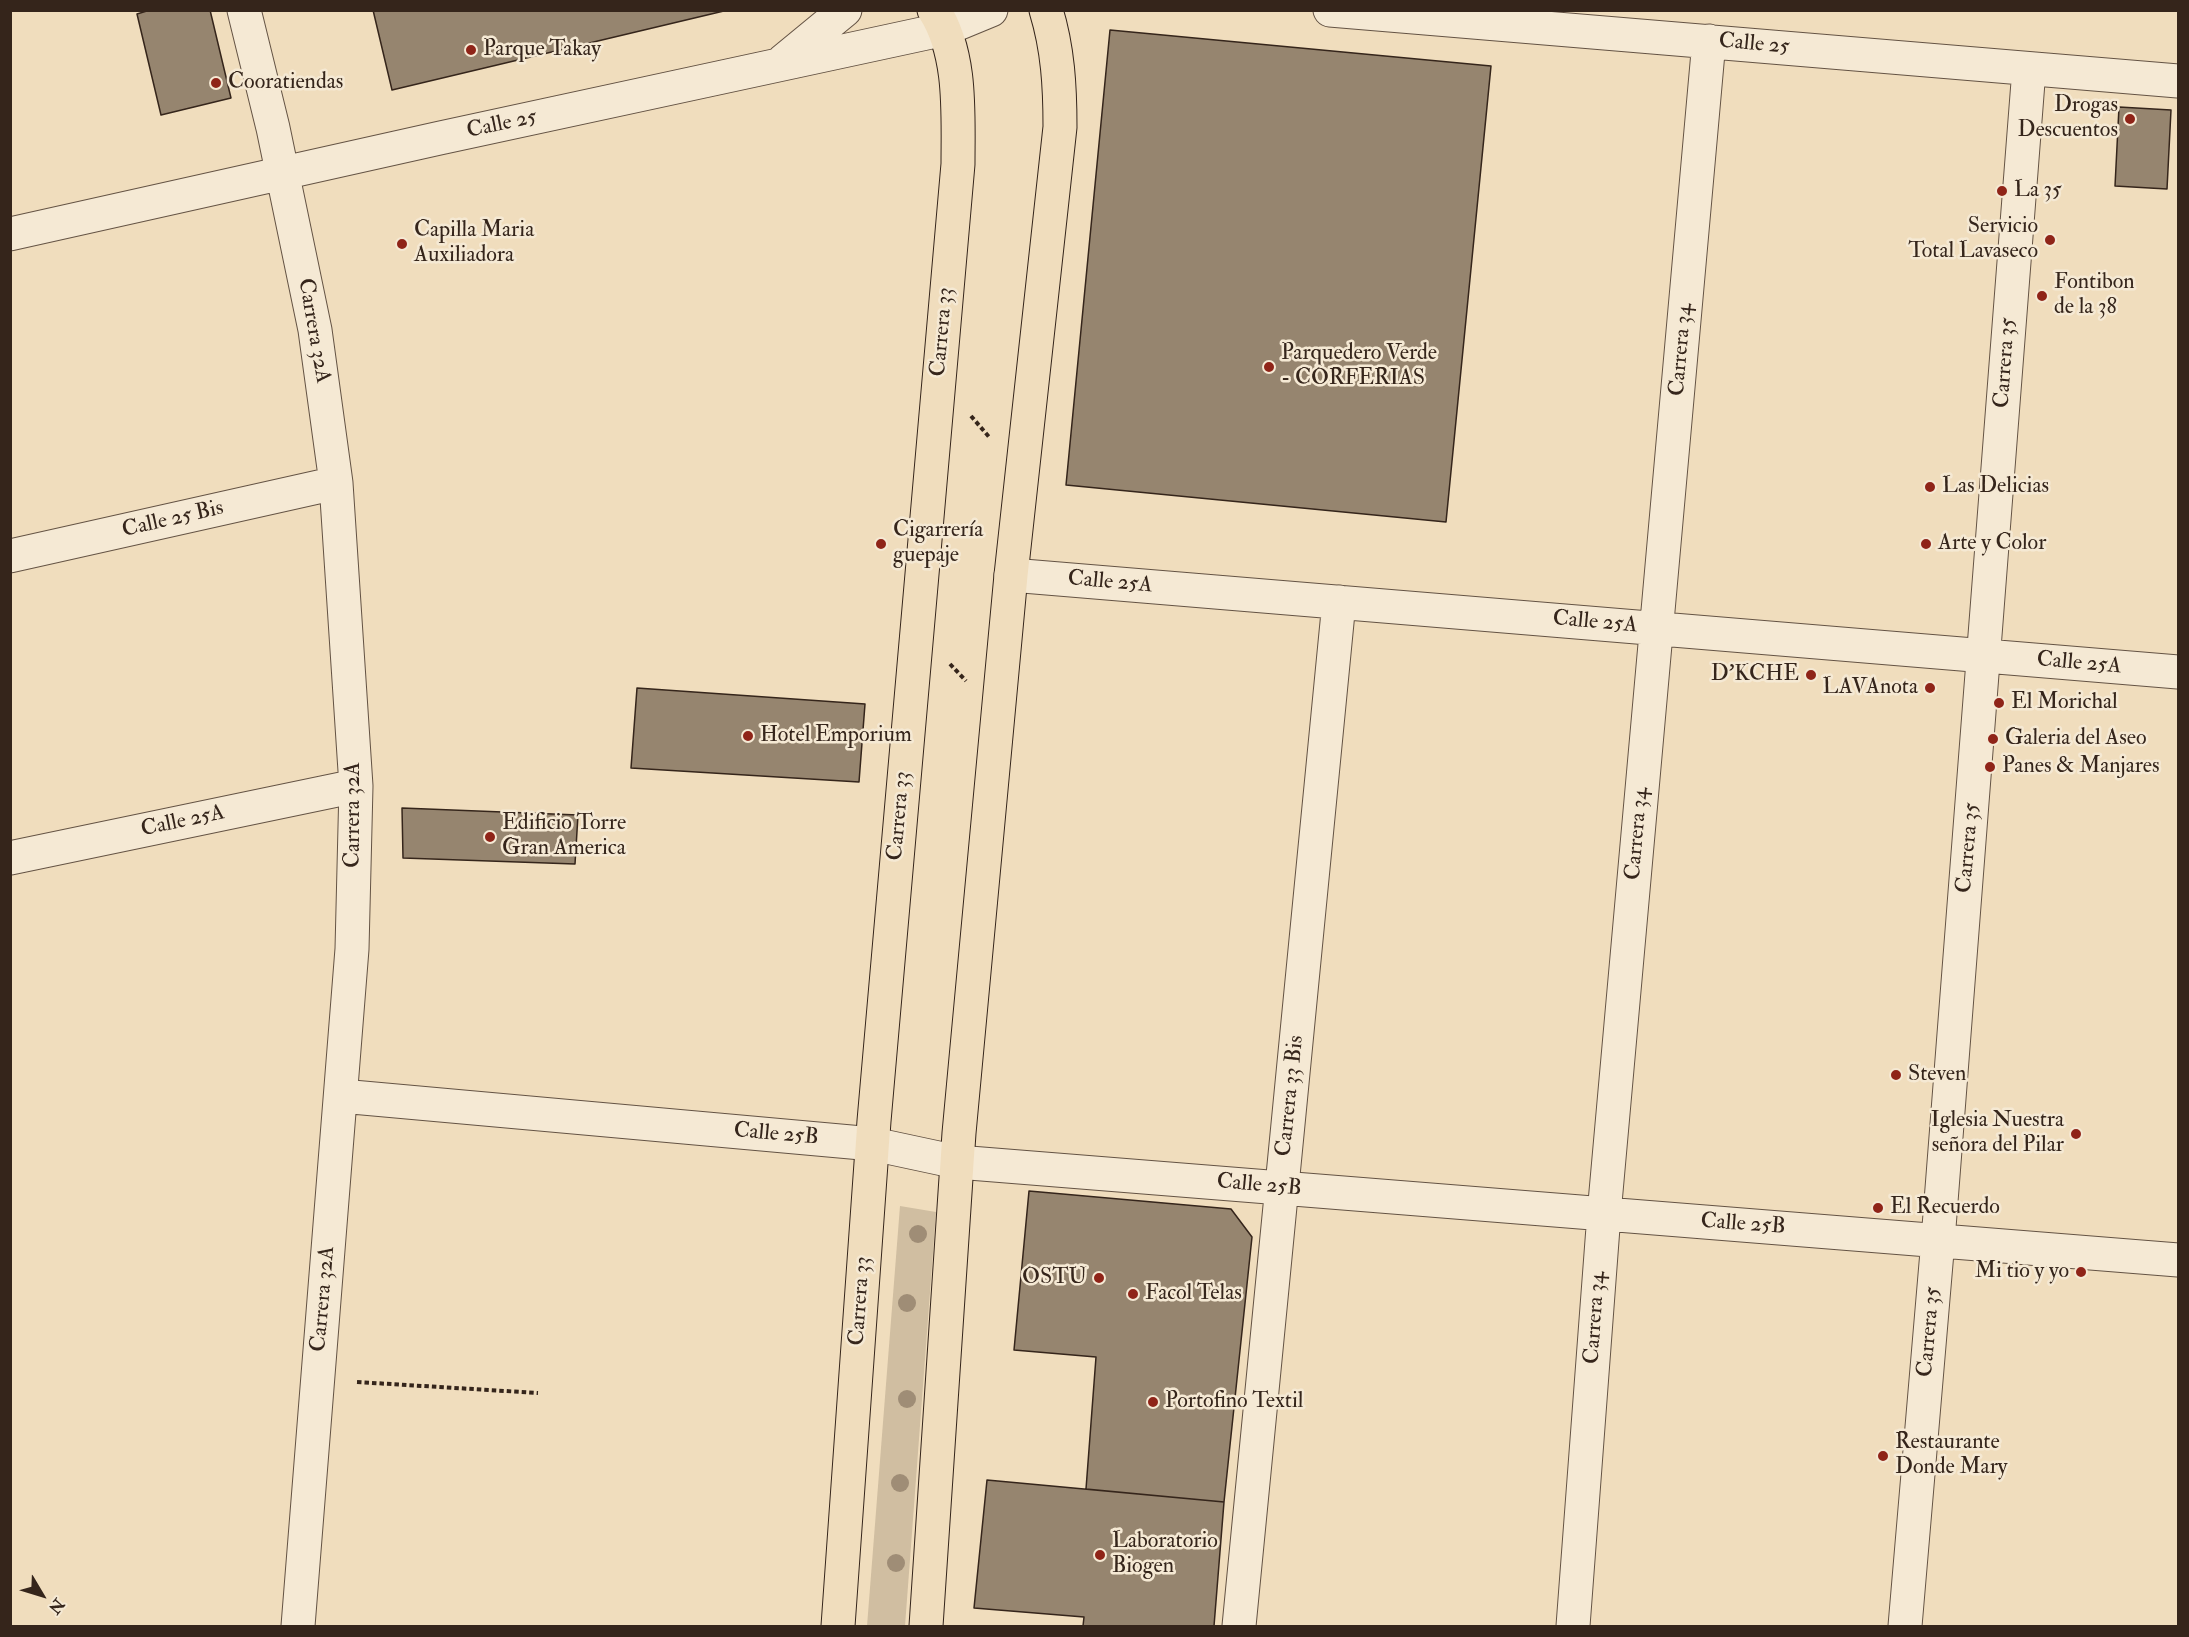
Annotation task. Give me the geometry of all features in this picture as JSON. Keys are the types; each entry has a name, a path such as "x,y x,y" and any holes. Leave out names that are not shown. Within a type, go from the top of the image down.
{"main road":[{"path":"926,1626 957,1162 1011,574 1060,127 1057,61 1054,38 1046,10"},
{"name":"Carrera 33","path":"838,1626 873,1144 958,164 958,123 953,57 939,20"}],"street":[{"name":"Carrera 32A","path":"244,10 283,174 315,330 336,483 356,786 352,949 298,1626"},
{"path":"777,66 845,10"},
{"name":"Calle 25","path":"10,234 777,66 939,20 991,10"},
{"name":"Calle 25","path":"1330,10 2178,81"},
{"name":"Carrera 34","path":"1573,1626 1604,1214 1709,41"},
{"name":"Carrera 35","path":"1905,1626 1938,1240 2029,69"},
{"name":"Calle 25 Bis","path":"10,556 336,483"},
{"name":"Calle 25A","path":"1011,574 2178,672"},
{"name":"Carrera 33 Bis","path":"1239,1626 1339,602"},
{"name":"Calle 25A","path":"10,858 356,786"},
{"name":"Calle 25B","path":"341,1096 873,1144 957,1162 2178,1260"}],"path":[{"path":"939,380 1022,473"},
{"path":"917,629 998,714"},
{"path":"357,1383 538,1393"}],"shaded area":[{"path":"900,1206 936,1212 905,1626 867,1626"}],"building":[{"path":"150,10 210,10 231,98 161,115 137,14"},
{"name":"Parque Takay","path":"373,10 728,10 392,90"},
{"name":"Parquedero Verde - CORFERIAS","path":"1110,30 1491,66 1446,522 1066,485"},
{"path":"2119,107 2171,110 2167,189 2115,186"},
{"name":"Hotel Emporium","path":"637,688 865,704 859,782 631,768"},
{"name":"Edificio Torre Gran America","path":"402,808 578,815 575,864 403,858"},
{"name":"Facol Telas","path":"1029,1191 1231,1209 1252,1237 1224,1502 1086,1489 1096,1357 1014,1350"},
{"name":"Laboratorio Biogen","path":"987,1480 1224,1502 1214,1626 1083,1626 1084,1617 974,1608"}],"place":[{"name":"Parque Takay","path":"471,50"},
{"name":"Cooratiendas","path":"216,83"},
{"name":"Drogas Descuentos","path":"2130,119"},
{"name":"La 35","path":"2002,191"},
{"name":"Servicio Total Lavaseco","path":"2050,240"},
{"name":"Capilla Maria Auxiliadora","path":"402,244"},
{"name":"Fontibon de la 38","path":"2042,296"},
{"name":"Parquedero Verde - CORFERIAS","path":"1269,367"},
{"name":"Las Delicias","path":"1930,487"},
{"name":"Cigarrería guepaje","path":"881,544"},
{"name":"Arte y Color","path":"1926,544"},
{"name":"D'KCHE","path":"1811,675"},
{"name":"LAVAnota","path":"1930,688"},
{"name":"El Morichal","path":"1999,703"},
{"name":"Hotel Emporium","path":"748,736"},
{"name":"Galeria del Aseo","path":"1993,739"},
{"name":"Panes & Manjares","path":"1990,767"},
{"name":"Edificio Torre Gran America","path":"490,837"},
{"name":"Steven","path":"1896,1075"},
{"name":"Iglesia Nuestra señora del Pilar","path":"2076,1134"},
{"name":"El Recuerdo","path":"1878,1208"},
{"name":"Mi tio y yo","path":"2081,1272"},
{"name":"OSTU","path":"1099,1278"},
{"name":"Facol Telas","path":"1133,1294"},
{"name":"Portofino Textil","path":"1153,1402"},
{"name":"Restaurante Donde Mary","path":"1883,1456"},
{"name":"Laboratorio Biogen","path":"1100,1555"}]}
